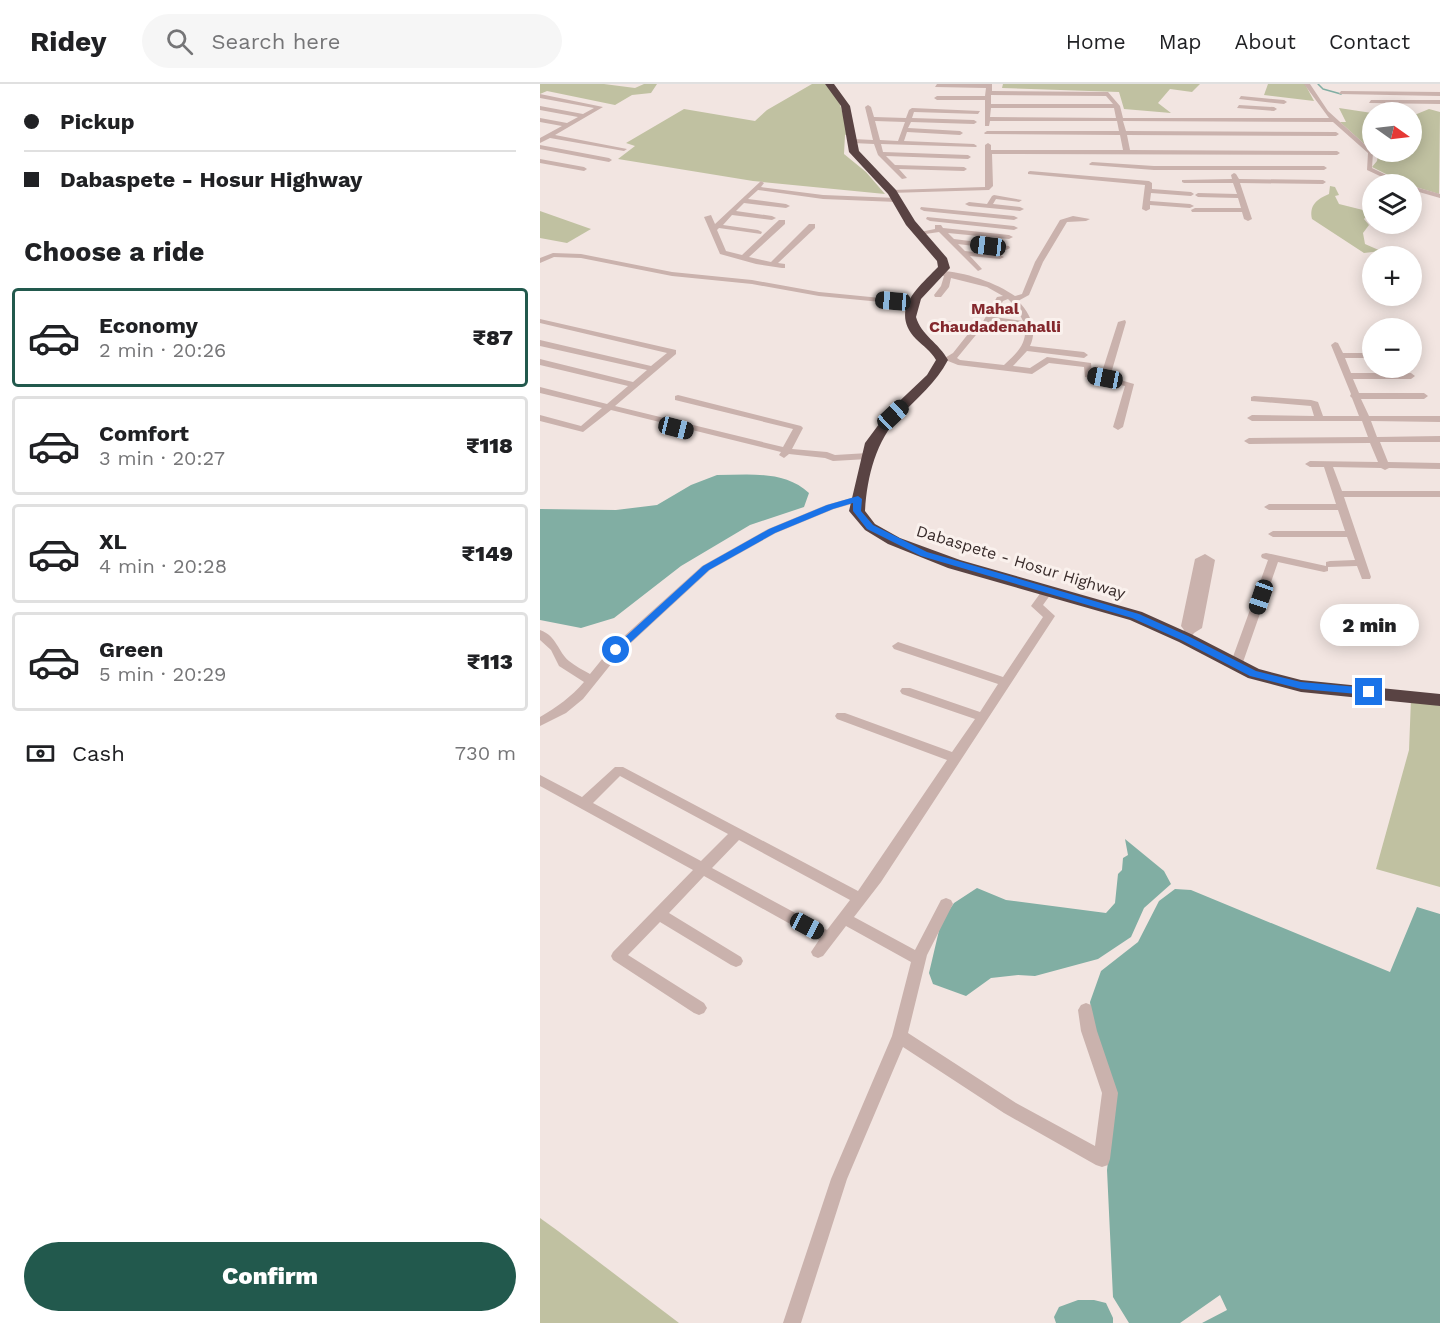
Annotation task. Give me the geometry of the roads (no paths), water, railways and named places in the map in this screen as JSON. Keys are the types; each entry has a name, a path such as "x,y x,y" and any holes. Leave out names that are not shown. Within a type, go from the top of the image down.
{"highway":[{"path":"830,84 842,98 853,129 854,152 895,196 920,235 943,260 944,268 944,274 912,303 910,309 914,329 947,359 933,377 885,424 872,443 858,499"},
{"name":"Dabaspete - Hosur Highway","path":"858,499 857,511 862,519 870,527 894,541 954,564 1136,616 1187,634 1254,674 1301,686 1440,700"}],"street":[{"path":"1307,84 1314,97 1333,120 1371,153 1369,169 1380,174"},
{"path":"1379,84 1391,102"},
{"path":"937,86 1117,106"},
{"path":"715,228 759,186 823,197 895,196 987,189 990,186 987,133 989,93"},
{"path":"933,111 937,99 989,93 1108,94 1117,106 1127,152"},
{"path":"1341,93 1440,94"},
{"path":"540,96 600,107 540,141"},
{"path":"1241,98 1285,100 1273,120"},
{"path":"1422,102 1440,102"},
{"path":"1239,106 1279,110"},
{"path":"868,107 880,154 904,178"},
{"path":"540,108 585,116"},
{"path":"900,143 912,110 933,111 962,108 978,112"},
{"path":"871,119 974,123"},
{"path":"988,119 1333,120"},
{"path":"1217,119 1248,219"},
{"path":"540,120 568,125"},
{"path":"1273,120 1281,134"},
{"path":"905,130 960,133"},
{"path":"987,133 1336,134"},
{"path":"550,136 624,149"},
{"path":"853,141 974,146"},
{"path":"954,169 963,157 964,145"},
{"path":"540,147 609,160"},
{"path":"988,152 1337,153"},
{"path":"1085,180 1091,166 1090,152"},
{"path":"880,154 963,157"},
{"path":"540,160 584,169"},
{"path":"879,166 943,171 964,169"},
{"path":"1091,166 1324,168"},
{"path":"1091,166 1143,171"},
{"path":"1154,168 1155,178"},
{"path":"1030,173 1085,180 1149,183 1146,206 1245,210"},
{"path":"1184,181 1323,182"},
{"path":"1148,191 1241,196"},
{"path":"1422,191 1440,196"},
{"path":"989,206 994,198 1019,200"},
{"path":"743,201 786,206"},
{"path":"964,213 971,201 989,206 1020,209"},
{"path":"978,269 930,219 924,208 1014,218"},
{"path":"730,213 772,218"},
{"path":"708,217 715,228 723,252 756,262 778,265 812,225"},
{"path":"930,219 1014,228"},
{"path":"942,322 984,328 1000,299 1025,295 1039,262 1064,220 1086,219"},
{"path":"744,258 782,222"},
{"path":"715,228 758,232"},
{"path":"920,235 942,231 1009,237"},
{"path":"952,241 1006,248"},
{"path":"963,253 1000,257"},
{"path":"540,261 553,255 581,256 672,274 752,282 819,294 912,303"},
{"path":"741,279 756,262"},
{"path":"938,295 945,286 944,274 993,286 1013,297 1029,324 1030,340 1028,348 1006,368"},
{"path":"990,319 1029,324"},
{"path":"540,321 673,352 583,429 540,418"},
{"path":"1105,378 1122,322"},
{"path":"540,340 560,326"},
{"path":"978,327 947,359 1032,371 1047,360 1088,365 1088,375 1130,384 1118,427"},
{"path":"540,340 653,369"},
{"path":"1335,345 1354,396 1385,466"},
{"path":"1028,348 1084,355"},
{"path":"1339,356 1362,355"},
{"path":"540,362 634,385"},
{"path":"1347,376 1362,376"},
{"path":"540,390 608,407 632,414 633,417 825,462 833,458 868,456"},
{"path":"1354,396 1424,396"},
{"path":"678,398 798,428 785,453"},
{"path":"1254,399 1311,402 1315,404 1320,419"},
{"path":"1252,418 1440,419"},
{"path":"1249,441 1440,439"},
{"path":"1310,465 1440,466"},
{"path":"1328,466 1366,577"},
{"path":"1338,494 1440,494"},
{"path":"540,722 562,710 592,681 616,650 706,568 772,531 830,507 858,499"},
{"path":"1269,507 1342,507"},
{"path":"1273,534 1351,534"},
{"path":"1205,557 1210,560 1196,628 1187,634 1186,626 1200,559 1205,557"},
{"path":"1236,665 1270,557 1327,567 1361,563"},
{"path":"818,952 876,878 1049,616 1037,606 1048,591"},
{"path":"540,634 555,648 563,663 592,681"},
{"path":"898,646 1005,682"},
{"path":"906,691 982,717"},
{"path":"841,716 955,758"},
{"path":"583,804 620,770 859,898"},
{"path":"540,780 828,938"},
{"path":"699,1008 618,956 737,833"},
{"path":"792,1323 839,1179 900,1036 919,959 945,904"},
{"path":"658,914 736,961"},
{"path":"844,918 919,959"},
{"path":"900,1036 1010,1108 1102,1159 1110,1094 1089,1031 1086,1010"}],"water":[{"path":"717,475 777,477 789,480 809,493 804,507 750,525 681,566 614,618 581,628 540,620 540,509 616,510 657,505 691,485"},
{"path":"1125,839 1164,871 1171,884 1144,908 1131,937 1098,959 1035,976 991,978 966,996 933,984 929,973 941,922 954,903 977,888 1006,900 1106,913 1115,903 1118,874 1122,870 1123,858 1128,855"},
{"path":"1175,889 1191,890 1390,972 1417,907 1440,914 1440,1323 1202,1323 1227,1310 1220,1295 1180,1323 1129,1323 1113,1297 1107,1170 1116,1094 1095,1037 1090,1002 1101,971 1138,942 1159,901"},
{"path":"1078,1300 1106,1303 1113,1323 1056,1323 1054,1317 1059,1307"}],"waterway":[{"path":"1318,84 1323,89 1341,94"}],"district":[{"name":"Mahal Chaudadenahalli","path":"995,317"}]}
